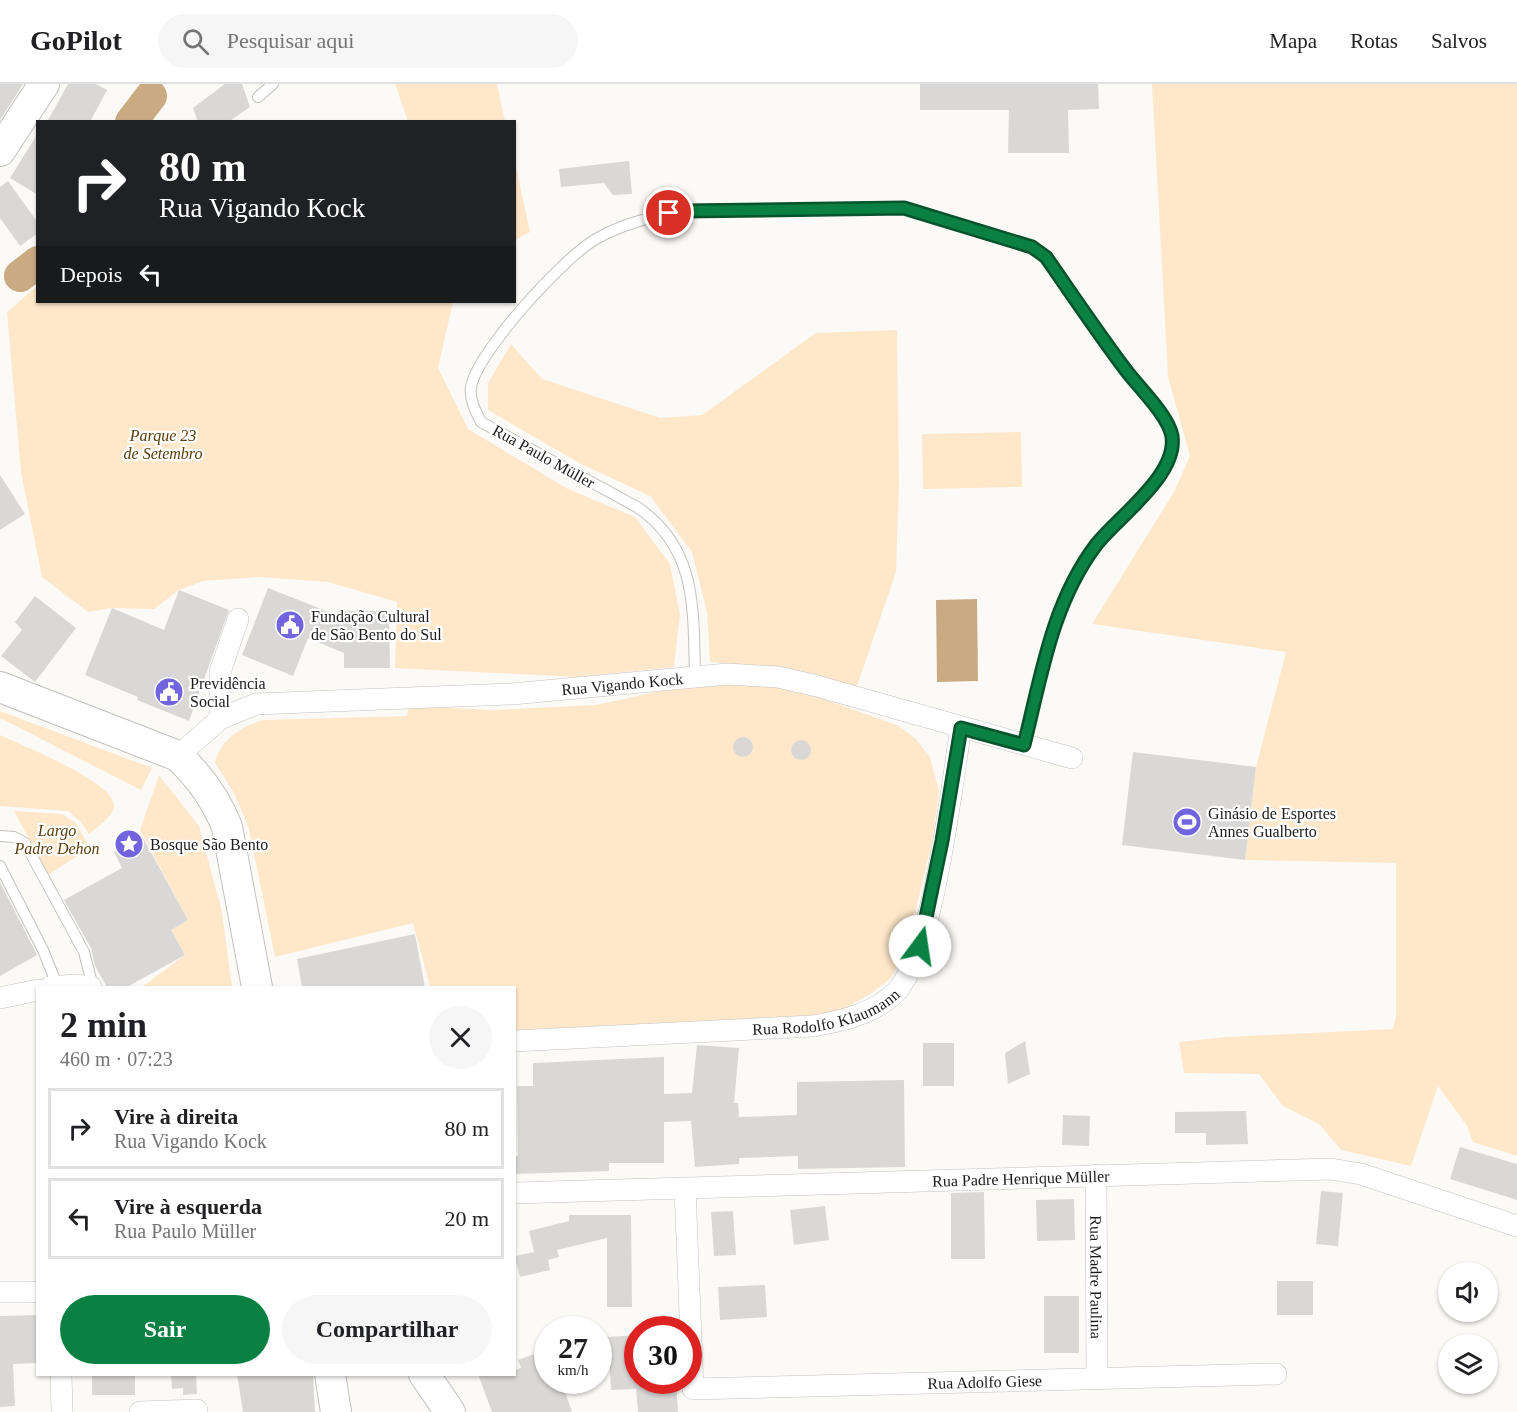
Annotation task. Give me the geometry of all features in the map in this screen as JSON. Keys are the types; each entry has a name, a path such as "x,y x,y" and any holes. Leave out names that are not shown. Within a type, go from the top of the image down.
{"main road":[{"path":"0,151 44,84"},
{"path":"0,687 178,756 209,791 227,827 257,986"},
{"path":"330,1376 336,1412"},
{"path":"425,1376 450,1412"}],"street":[{"path":"220,719 220,672 238,619"},
{"name":"Rua Vigando Kock","path":"178,756 220,719 238,710 277,702 512,694 727,674 778,677 818,686 1072,758"},
{"name":"Rua Rodolfo Klaumann","path":"516,1041 813,1026 860,1014 879,1005 895,992 909,974 920,946 940,852 961,728"},
{"path":"0,998 36,990"},
{"name":"Rua Padre Henrique Müller","path":"516,1193 1315,1168 1344,1170 1517,1226"},
{"name":"Rua Madre Paulina","path":"1096,1175 1097,1378"},
{"name":"Rua Adolfo Giese","path":"685,1189 693,1389 1276,1374"},
{"path":"0,1292 36,1292"},
{"path":"61,1376 62,1412"},
{"path":"140,1412 197,1410"}],"lane":[{"path":"258,97 273,84"},
{"name":"Rua Paulo Müller","path":"694,676 691,593 678,551 669,535 657,520 637,507 481,422 474,408 470,391 473,379 495,342 550,278 594,240 620,228 656,216 682,211 904,208 1020,242 1039,251 1161,415 1172,436 1169,459 1162,470 1096,546 1066,595 1053,631 1024,745"},
{"path":"0,836 14,837 25,843 84,952 92,986"},
{"path":"0,867 43,950 48,986"}],"green space":[{"path":"395,84 497,84 505,120 408,120"},
{"path":"1152,84 1517,84 1517,1156 1473,1142 1467,1126 1438,1086 1411,1166 1341,1150 1319,1124 1283,1106 1259,1074 1184,1073 1179,1042 1226,1037 1393,1029 1396,1016 1396,863 1245,860 1256,767 1286,652 1092,624 1174,492 1190,456 1168,377"},
{"path":"516,167 530,232 516,239"},
{"name":"Parque 23 de Setembro","path":"36,287 36,303 453,303 438,368 468,429 568,489 635,517 670,564 680,614 674,667 576,677 395,668 397,602 328,582 258,577 203,581 179,590 154,609 112,608 88,612 42,577 21,473 7,312"},
{"path":"897,330 899,484 896,572 857,686 788,668 710,662 707,612 692,552 650,496 579,463 488,410 488,383 511,344 542,379 661,418 702,415 816,333"},
{"path":"1021,432 1022,487 923,489 922,434"},
{"path":"755,680 793,688 899,726 916,739 930,757 939,791 932,842 905,955 891,978 870,994 839,1012 812,1018 516,1030 516,986 430,986 413,923 275,957 249,829 234,793 215,763 222,747 239,730 263,720 407,716 409,706 494,710 596,705 656,692"},
{"path":"0,711 152,768 141,790 0,718"},
{"path":"0,735 66,766 101,787 111,797 114,807 110,815 89,834 80,821 68,811 0,806"},
{"path":"159,775 199,826 222,912 232,986 143,986 185,955 171,930 188,920 140,830"},
{"name":"Largo Padre Dehon","path":"14,811 62,814 76,823 90,848 48,875"}],"shaded area":[{"path":"977,599 978,681 937,682 936,600"}],"building":[{"path":"0,84 23,84 0,120"},
{"path":"68,84 96,84 107,90 91,120 48,120"},
{"path":"225,84 242,84 250,107 231,120 197,120 193,108"},
{"path":"920,84 1098,84 1099,109 1068,110 1069,153 1008,153 1009,110 920,110"},
{"path":"36,136 36,194 10,178"},
{"path":"629,161 632,194 613,195 604,183 561,187 559,169"},
{"path":"8,181 36,220 36,234 20,246 0,218 0,187"},
{"path":"0,475 25,514 0,530"},
{"path":"268,588 344,618 344,611 389,611 390,668 344,668 344,653 308,638 293,676 242,655"},
{"path":"179,590 229,610 189,721 137,700 138,697 85,675 112,608 164,630"},
{"path":"35,596 76,628 35,682 1,656 22,630 15,622"},
{"path":"743,737 750,740 753,747 750,754 743,757 736,754 733,747 736,740"},
{"path":"801,740 808,743 811,750 808,757 801,760 794,757 791,750 794,743"},
{"name":"Ginásio de Esportes Annes Gualberto","path":"1133,752 1256,767 1245,860 1122,845"},
{"path":"142,836 188,920 171,930 185,955 129,986 106,986 95,966 91,948 64,900 122,868 114,852"},
{"path":"0,882 37,955 0,976"},
{"path":"415,934 425,986 302,986 297,959"},
{"path":"1025,1041 1030,1074 1008,1084 1005,1053"},
{"path":"923,1043 954,1043 954,1086 923,1086"},
{"path":"697,1045 739,1048 734,1103 738,1103 739,1117 797,1115 797,1082 904,1080 905,1167 798,1169 798,1156 739,1158 739,1164 695,1167 691,1121 664,1122 664,1163 609,1163 609,1171 516,1174 517,1086 533,1086 533,1063 664,1057 664,1094 692,1093"},
{"path":"1246,1111 1248,1144 1206,1145 1206,1133 1175,1133 1175,1112"},
{"path":"1063,1115 1090,1116 1089,1146 1062,1145"},
{"path":"1460,1147 1517,1164 1517,1200 1450,1179"},
{"path":"1321,1191 1343,1193 1338,1246 1316,1244"},
{"path":"984,1192 985,1259 951,1259 951,1193"},
{"path":"1074,1199 1075,1240 1037,1241 1036,1200"},
{"path":"825,1206 829,1240 794,1245 790,1210"},
{"path":"733,1211 736,1255 714,1256 711,1212"},
{"path":"569,1215 631,1215 632,1307 607,1307 607,1238 557,1250 559,1257 548,1260 550,1270 520,1277 516,1256 534,1252 529,1231 569,1221"},
{"path":"1277,1281 1313,1281 1313,1315 1277,1315"},
{"path":"765,1285 767,1317 720,1320 718,1287"},
{"path":"1044,1296 1079,1296 1079,1353 1044,1353"},
{"path":"36,1315 36,1363 13,1364 15,1406 0,1407 0,1316"},
{"path":"624,1336 624,1389 612,1390 612,1337"},
{"path":"534,1354 534,1394 566,1394 572,1412 492,1412 479,1376 516,1376 516,1369 521,1368 518,1360"},
{"path":"92,1376 135,1376 135,1395 92,1395"},
{"path":"171,1376 196,1376 197,1394 183,1395 183,1388 172,1389"},
{"path":"237,1376 313,1376 315,1412 243,1412"},
{"path":"636,1394 677,1394 678,1412 638,1412"}],"waterway":[{"path":"133,120 151,96"},
{"path":"20,276 36,264"}],"place":[{"name":"Fundação Cultural de São Bento do Sul","path":"290,625"},
{"name":"Previdência Social","path":"169,692"},
{"name":"Ginásio de Esportes Annes Gualberto","path":"1187,822"},
{"name":"Bosque São Bento","path":"129,844"}],"route":[{"path":"669,213 904,208 1032,247 1046,257 1123,367 1161,415 1172,436 1169,459 1154,482 1096,546 1076,575 1066,595 1053,631 1024,745 961,728 942,841 920,946"}]}
